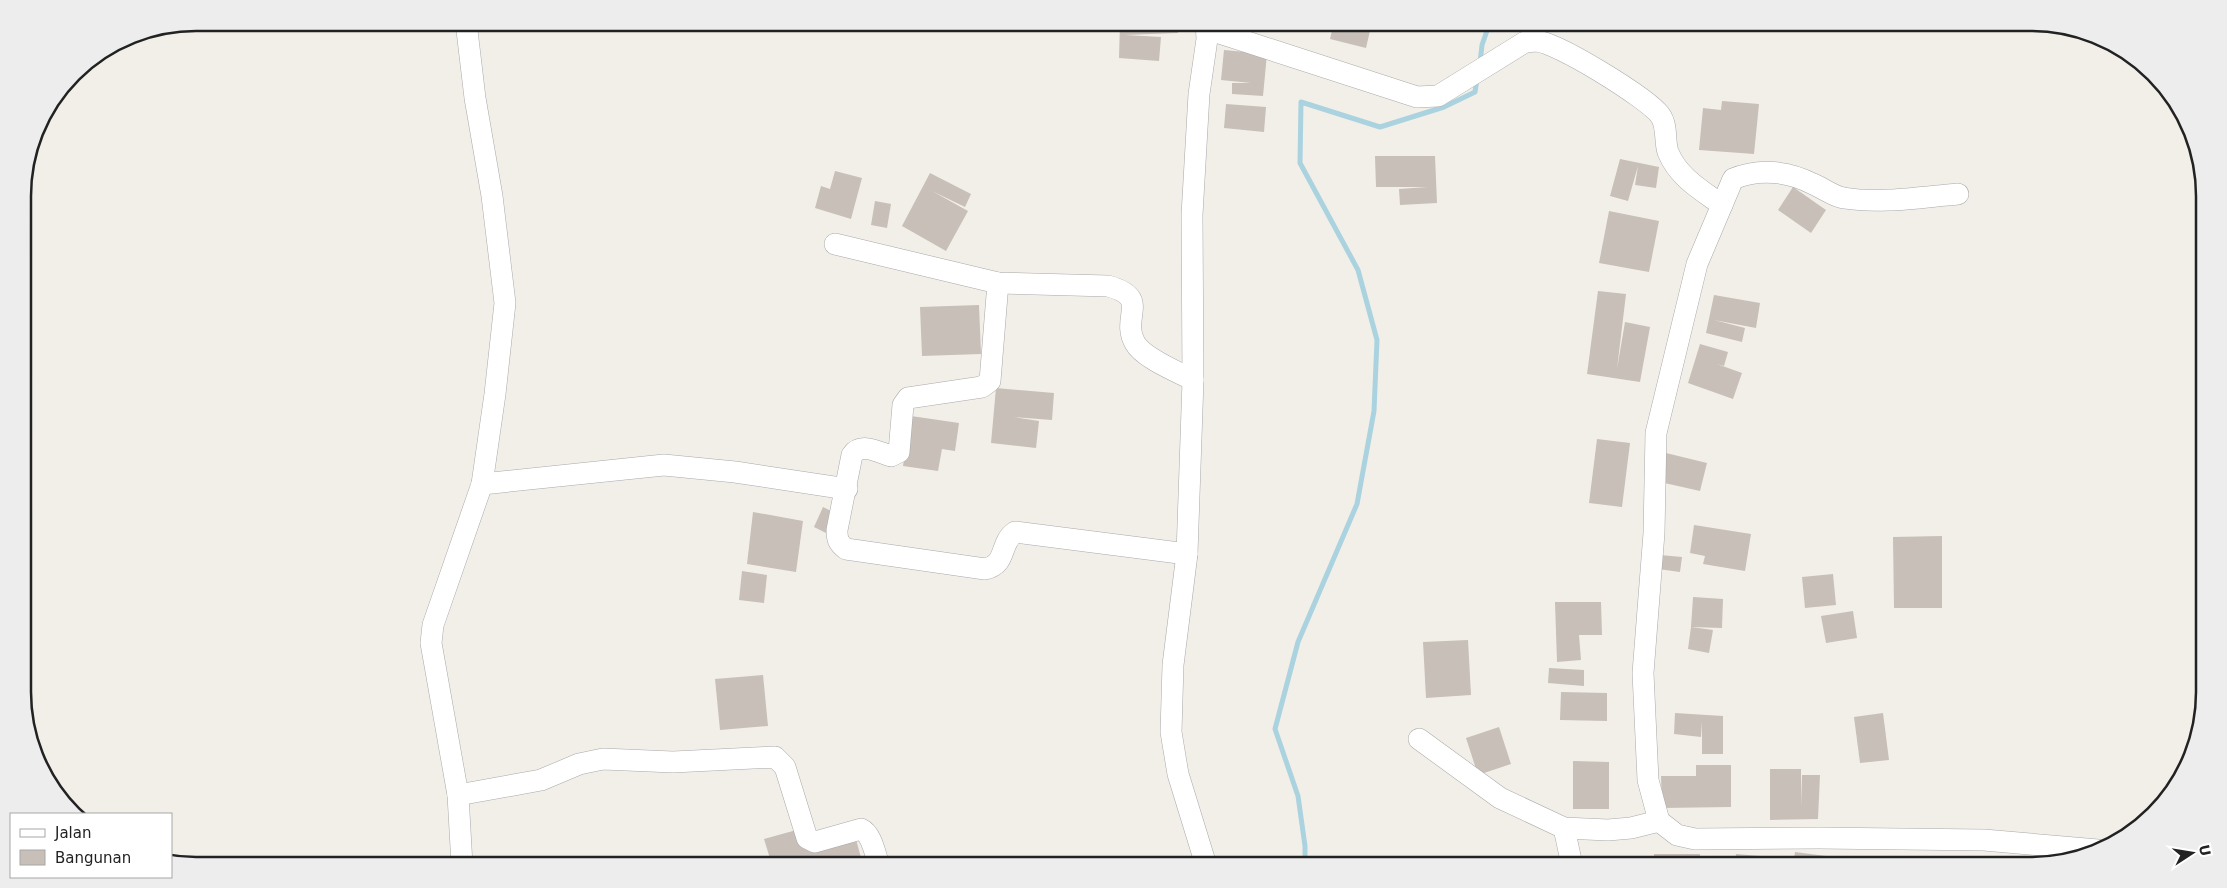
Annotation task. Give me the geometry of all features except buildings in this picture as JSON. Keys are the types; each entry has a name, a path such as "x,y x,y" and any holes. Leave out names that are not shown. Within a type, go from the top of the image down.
{"street":[{"path":"1203,856 1178,774 1171,732 1172,665 1187,554 1193,380 1192,215 1199,94 1206,31"},
{"path":"1223,31 1416,97 1438,96 1525,42 1536,41 1580,60 1649,104 1661,116 1668,151 1682,176 1722,205"},
{"path":"461,857 458,795 431,643 433,625 482,484 495,394 505,303 492,196 475,98 467,32"},
{"path":"1958,194 1871,200 1842,198 1812,183 1784,173 1747,173 1732,179 1697,264 1656,433 1654,532 1643,673 1648,780 1659,821 1677,835 1695,839 1984,840 2082,849"},
{"path":"835,244 998,283 1108,286 1124,291 1132,301 1131,332 1134,343 1142,352 1193,380"},
{"path":"998,283 990,381 982,387 908,398 903,405 899,452 891,456 863,448 856,450 852,455 837,538 840,544 846,549 985,569 1000,560 1008,538 1015,532 1187,554"},
{"path":"482,484 664,465 735,472 847,489"},
{"path":"1419,740 1500,798 1564,828 1608,830 1631,828 1659,821"},
{"path":"458,795 541,780 579,764 603,758 673,762 775,757 785,767 807,838 816,842 861,829 866,831 876,857"},
{"path":"1564,828 1570,856"}],"waterway":[{"path":"1480,63 1482,45 1487,31"},
{"path":"1305,856 1298,796 1275,729 1298,642 1357,504 1374,411 1377,340 1358,270 1300,163 1301,102 1380,127 1444,107 1475,92 1477,79"}]}
